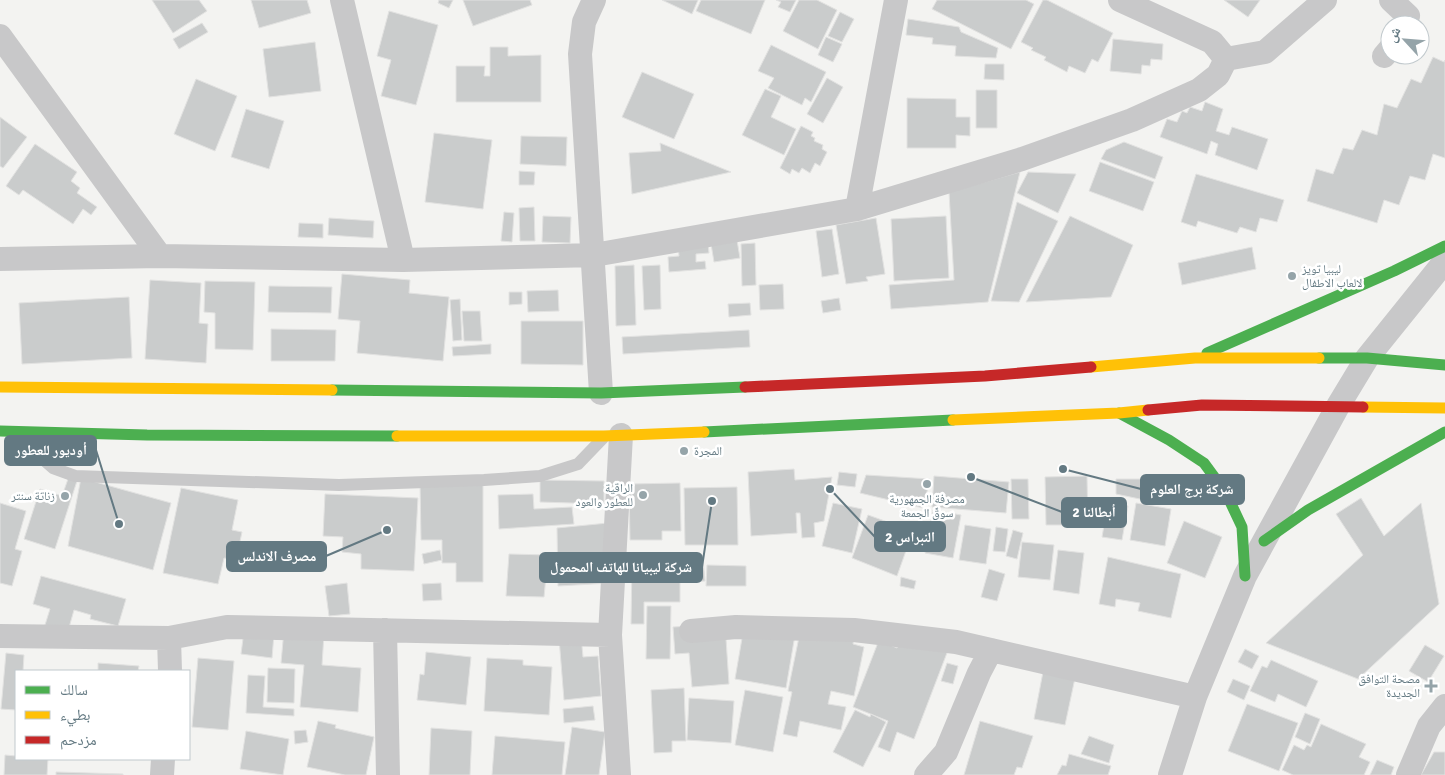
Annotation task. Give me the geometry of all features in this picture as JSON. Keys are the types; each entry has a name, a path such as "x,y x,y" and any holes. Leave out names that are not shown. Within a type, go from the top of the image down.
{"main road":[{"path":"1195,358 1376,279 1445,246"},
{"path":"0,387 601,392 985,376 1195,358 1366,358 1445,365"},
{"path":"6,431 147,435 613,436 1118,413 1202,406 1445,408"},
{"path":"1118,413 1169,440 1204,463 1226,493 1242,527 1244,576"},
{"path":"1264,541 1308,510 1445,432"}],"street":[{"path":"342,0 403,260"},
{"path":"594,0 584,22 580,54 594,255 601,392"},
{"path":"857,209 896,0"},
{"path":"1120,0 1212,42 1226,59"},
{"path":"1226,59 1264,52 1325,0"},
{"path":"1391,0 1407,15"},
{"path":"0,36 160,256"},
{"path":"0,259 160,256 403,260 594,255 857,209 1022,159 1132,120 1199,90 1218,75 1226,59"},
{"path":"1170,775 1195,697 1244,576 1366,358 1445,261"},
{"path":"613,436 610,635 620,775"},
{"path":"0,636 169,638 227,627 610,635"},
{"path":"691,631 736,627 854,630 956,642 1195,697"},
{"path":"385,630 388,775"},
{"path":"169,638 170,670"},
{"path":"926,775 946,752 979,673 991,650"},
{"path":"1408,775 1429,726 1445,706"},
{"path":"162,775 163,760"}],"lane":[{"path":"6,431 54,468 75,476 339,485 540,476 578,464 613,436"}],"building":[{"path":"152,0 199,0 207,11 173,33"},
{"path":"251,0 307,0 311,13 259,28"},
{"path":"439,0 453,0 449,8 438,3"},
{"path":"463,0 530,0 532,5 473,26"},
{"path":"662,0 698,0 692,14"},
{"path":"701,0 765,0 751,34 696,11"},
{"path":"776,0 796,0 790,12 778,7 781,2"},
{"path":"799,0 817,0 837,10 818,49 783,31"},
{"path":"937,0 1026,0 1034,4 1011,49 932,9"},
{"path":"1043,0 1047,0 1113,33 1098,62 1092,59 1085,73 1069,66 1067,72 1044,60 1046,57 1031,50 1033,48 1021,42"},
{"path":"1224,0 1260,0 1248,17"},
{"path":"389,11 438,25 416,105 381,96 391,60 377,56"},
{"path":"840,12 854,19 842,42 828,36"},
{"path":"908,19 959,27 961,32 998,48 996,58 955,56 956,46 932,44 933,38 906,35"},
{"path":"202,23 208,32 179,49 173,39"},
{"path":"826,37 842,44 833,62 818,55"},
{"path":"1113,39 1163,44 1162,60 1151,59 1150,66 1142,65 1141,74 1110,71"},
{"path":"315,42 321,91 269,97 263,49"},
{"path":"771,45 826,72 811,102 805,98 802,105 768,88 774,78 758,71"},
{"path":"490,47 508,47 508,56 541,55 541,102 456,102 456,66 485,66 484,76 490,76"},
{"path":"1433,57 1444,62 1445,60 1445,158 1433,154 1425,180 1410,176 1399,205 1384,200 1377,223 1307,201 1316,169 1333,174 1343,148 1353,150 1362,130 1377,135 1384,104 1397,108 1411,79 1421,83"},
{"path":"985,64 1004,64 1004,80 984,79"},
{"path":"642,72 694,94 674,139 622,117"},
{"path":"827,78 843,87 823,123 807,114"},
{"path":"196,79 237,96 215,151 174,134"},
{"path":"765,89 781,96 771,117 796,129 784,155 742,135"},
{"path":"976,90 997,90 997,128 976,128"},
{"path":"907,98 956,99 956,117 970,117 970,136 956,135 956,148 907,148"},
{"path":"1205,102 1223,109 1216,131 1229,135 1232,127 1268,139 1257,170 1215,155 1218,144 1211,141 1207,154 1160,137 1167,119 1177,122 1182,111 1187,113 1190,107 1202,111"},
{"path":"246,109 284,121 269,169 231,157"},
{"path":"0,117 27,137 3,168 0,166"},
{"path":"801,126 813,132 811,136 815,138 814,141 823,145 822,149 827,152 820,166 815,163 810,173 802,168 799,173 792,169 790,174 780,168"},
{"path":"434,133 492,140 483,209 425,202"},
{"path":"521,136 567,137 566,166 520,164"},
{"path":"1124,142 1163,157 1155,179 1101,159 1106,150"},
{"path":"660,143 731,172 632,194 629,153 661,151"},
{"path":"35,144 77,172 71,181 80,188 77,193 97,207 91,215 83,209 73,224 23,190 19,195 6,186"},
{"path":"1100,162 1154,182 1143,211 1089,191"},
{"path":"519,171 535,172 534,185 519,185"},
{"path":"1020,172 988,302 891,309 889,285 954,280 949,192"},
{"path":"1028,172 1076,174 1058,213 1017,193"},
{"path":"1196,174 1284,200 1277,222 1260,218 1256,232 1240,227 1237,233 1198,221 1196,227 1181,222"},
{"path":"1017,202 1058,221 1019,302 991,301"},
{"path":"534,207 535,241 520,241 519,208"},
{"path":"504,212 514,213 512,242 501,241"},
{"path":"543,216 571,217 570,243 542,242"},
{"path":"946,216 949,278 894,281 891,219"},
{"path":"1070,216 1133,245 1111,297 1026,302"},
{"path":"329,218 374,221 373,238 328,235"},
{"path":"876,218 885,274 866,277 868,281 846,284 836,225"},
{"path":"299,223 323,224 323,238 298,237"},
{"path":"832,229 839,274 822,277 816,231"},
{"path":"737,240 740,258 714,262 711,244"},
{"path":"708,243 709,253 696,254 696,262 705,261 706,269 669,272 668,257 679,256 678,245"},
{"path":"755,243 756,285 742,286 741,244"},
{"path":"1252,247 1256,269 1182,285 1178,263"},
{"path":"634,265 636,325 616,326 615,266"},
{"path":"660,265 661,309 644,310 642,266"},
{"path":"342,274 410,280 409,293 449,297 443,361 357,353 360,321 338,319"},
{"path":"150,280 201,283 199,323 208,324 206,363 145,359"},
{"path":"205,281 255,282 253,350 215,349 215,313 204,312"},
{"path":"783,284 784,309 760,310 759,285"},
{"path":"269,286 332,287 331,313 268,312"},
{"path":"558,290 559,311 528,312 527,291"},
{"path":"509,292 522,292 522,304 509,305"},
{"path":"129,297 132,358 22,364 19,303"},
{"path":"839,298 841,310 823,313 821,301"},
{"path":"460,299 462,340 453,341 450,300"},
{"path":"750,303 751,315 729,317 728,304"},
{"path":"462,311 480,311 482,341 464,341"},
{"path":"521,321 583,321 583,365 521,364"},
{"path":"271,329 336,330 335,361 271,361"},
{"path":"749,330 750,347 623,354 622,337"},
{"path":"491,344 491,354 453,356 452,347"},
{"path":"794,469 795,480 832,477 824,521 814,523 815,537 802,538 800,513 796,513 797,533 751,536 748,472"},
{"path":"839,472 857,474 855,487 837,485"},
{"path":"866,475 930,479 923,508 860,493"},
{"path":"934,476 1009,482 1006,513 932,507"},
{"path":"1087,476 1088,525 1046,525 1045,477"},
{"path":"81,478 171,503 153,570 68,546"},
{"path":"68,479 77,481 55,549 24,539 40,489 62,496"},
{"path":"1011,479 1028,479 1029,519 1012,519"},
{"path":"1116,479 1155,479 1154,502 1116,494"},
{"path":"540,480 604,481 604,504 540,502"},
{"path":"483,482 483,582 456,582 456,563 442,563 442,540 421,540 420,483"},
{"path":"680,483 681,531 662,531 662,540 630,540 629,484"},
{"path":"737,487 738,545 685,545 684,488"},
{"path":"181,488 238,500 232,530 242,532 236,560 224,558 218,584 163,573"},
{"path":"325,494 418,498 414,571 361,569 361,554 342,552 343,537 323,536"},
{"path":"533,494 534,509 572,507 574,524 499,529 498,495"},
{"path":"1361,498 1384,536 1421,503 1439,604 1358,679 1266,643 1363,555 1336,514"},
{"path":"1108,502 1128,506 1122,540 1102,537"},
{"path":"0,503 26,511 15,549 22,551 12,586 0,583"},
{"path":"833,503 862,509 852,553 822,546"},
{"path":"1136,503 1171,509 1165,546 1130,540"},
{"path":"933,510 961,515 953,558 925,553"},
{"path":"868,515 913,531 897,576 852,558"},
{"path":"1184,521 1222,537 1205,578 1167,563"},
{"path":"608,523 610,583 558,586 557,528"},
{"path":"965,525 991,529 986,564 959,560"},
{"path":"996,527 1008,529 1005,552 993,551"},
{"path":"1013,530 1023,533 1017,559 1006,556"},
{"path":"1022,542 1054,545 1050,580 1018,577"},
{"path":"440,550 442,560 424,564 422,554"},
{"path":"1058,550 1084,553 1079,594 1053,590"},
{"path":"509,554 548,555 544,597 506,596"},
{"path":"1108,557 1181,574 1171,618 1138,611 1140,603 1116,599 1115,607 1099,604"},
{"path":"703,559 705,581 685,582 683,560"},
{"path":"632,562 680,562 680,602 644,602 644,624 631,624"},
{"path":"707,565 746,566 746,586 706,586"},
{"path":"989,569 1005,574 997,601 981,597"},
{"path":"41,576 126,599 118,626 90,619 91,615 74,610 68,631 45,625 50,609 33,604"},
{"path":"901,577 916,581 914,589 900,586"},
{"path":"347,583 350,614 329,616 325,586"},
{"path":"441,583 442,600 423,601 422,584"},
{"path":"647,606 671,606 670,659 646,659"},
{"path":"745,621 796,629 786,688 735,679"},
{"path":"725,624 729,684 692,687 689,653 675,654 673,627"},
{"path":"905,628 950,645 914,739 897,732 890,752 878,747 888,721 853,707 879,640 897,648"},
{"path":"284,630 324,634 322,665 361,668 358,712 300,707 304,665 281,663"},
{"path":"244,631 274,634 272,658 241,654"},
{"path":"855,632 853,644 864,647 854,696 831,691 828,704 846,707 841,730 800,721 797,737 783,734 792,692 788,691 799,637"},
{"path":"581,636 583,657 598,656 601,696 564,700 559,638"},
{"path":"1425,645 1444,656 1428,682 1409,671"},
{"path":"1245,649 1259,656 1252,669 1238,662"},
{"path":"426,652 471,657 466,705 417,700 420,674 424,675"},
{"path":"6,653 24,655 23,670 15,670 15,710 1,709"},
{"path":"198,658 234,661 228,730 192,727"},
{"path":"487,658 523,660 523,665 552,667 549,715 484,711"},
{"path":"1271,660 1318,681 1306,707 1278,694 1275,702 1250,691 1262,666 1267,668"},
{"path":"98,663 139,666 138,670 98,670"},
{"path":"947,663 958,666 953,684 941,681"},
{"path":"268,668 295,669 294,703 267,702"},
{"path":"1043,672 1075,678 1065,725 1034,719"},
{"path":"248,675 265,676 263,707 294,709 294,716 246,713"},
{"path":"1233,679 1250,686 1244,700 1227,692"},
{"path":"684,688 686,741 672,741 672,752 654,753 651,690"},
{"path":"745,690 783,697 773,752 735,745"},
{"path":"689,698 734,701 731,743 687,740"},
{"path":"1247,704 1298,723 1279,771 1228,751"},
{"path":"593,706 595,720 564,723 563,709"},
{"path":"855,710 870,717 871,714 886,722 863,767 833,752"},
{"path":"1305,713 1320,719 1310,744 1295,737"},
{"path":"318,721 336,725 335,728 374,737 366,775 345,775 307,767"},
{"path":"980,721 1033,736 1022,768 1017,767 1014,775 964,775"},
{"path":"1321,724 1366,744 1359,757 1370,762 1364,775 1293,775 1282,770 1294,745 1304,750 1307,745 1311,747"},
{"path":"572,727 605,732 599,775 565,775"},
{"path":"431,728 472,731 470,775 429,775"},
{"path":"306,730 308,742 295,744 294,731"},
{"path":"246,731 289,739 283,775 240,769"},
{"path":"495,736 565,742 562,775 492,775"},
{"path":"1089,736 1114,745 1109,763 1081,754"},
{"path":"1434,752 1445,752 1445,775 1421,775"},
{"path":"1069,754 1111,766 1108,775 1057,775 1062,765 1066,766"},
{"path":"5,755 15,756 15,760 48,760 47,775 4,775"},
{"path":"1377,760 1394,767 1391,775 1370,775"},
{"path":"56,772 123,774 123,775 56,775"}],"traffic: fast":[{"path":"1207,353 1394,271 1445,246"},
{"path":"1319,358 1367,358 1445,365"},
{"path":"332,390 601,393 745,387"},
{"path":"1119,413 1169,440 1204,463 1226,493 1242,527 1245,576"},
{"path":"704,432 953,420"},
{"path":"0,431 147,435 397,436"},
{"path":"1264,541 1308,510 1445,432"}],"traffic: slow":[{"path":"1091,367 1195,358 1319,358"},
{"path":"0,387 332,390"},
{"path":"1363,407 1445,408"},
{"path":"953,420 1119,413 1148,410"},
{"path":"397,436 604,436 704,432"}],"traffic: jam":[{"path":"745,387 985,376 1091,367"},
{"path":"1148,410 1202,405 1363,407"}],"place":[{"name":"ليبيا تويز لالعاب الاطفال","path":"1292,276"},
{"name":"المجرة","path":"684,451"},
{"name":"شركة برج العلوم","path":"1063,469"},
{"name":"أبطالنا 2","path":"971,477"},
{"name":"مصرفة الجمهورية سوقً الجمعة","path":"927,484"},
{"name":"النبراس 2","path":"830,489"},
{"name":"الراقية للعطور والعود","path":"643,495"},
{"name":"زناتة سنتر","path":"65,496"},
{"name":"شركة ليبيانا للهاتف المحمول","path":"712,501"},
{"name":"أوديور للعطور","path":"119,524"},
{"name":"مصرف الاندلس","path":"387,530"},
{"name":"مصحة التوافق الجديدة","path":"1431,686"}]}
